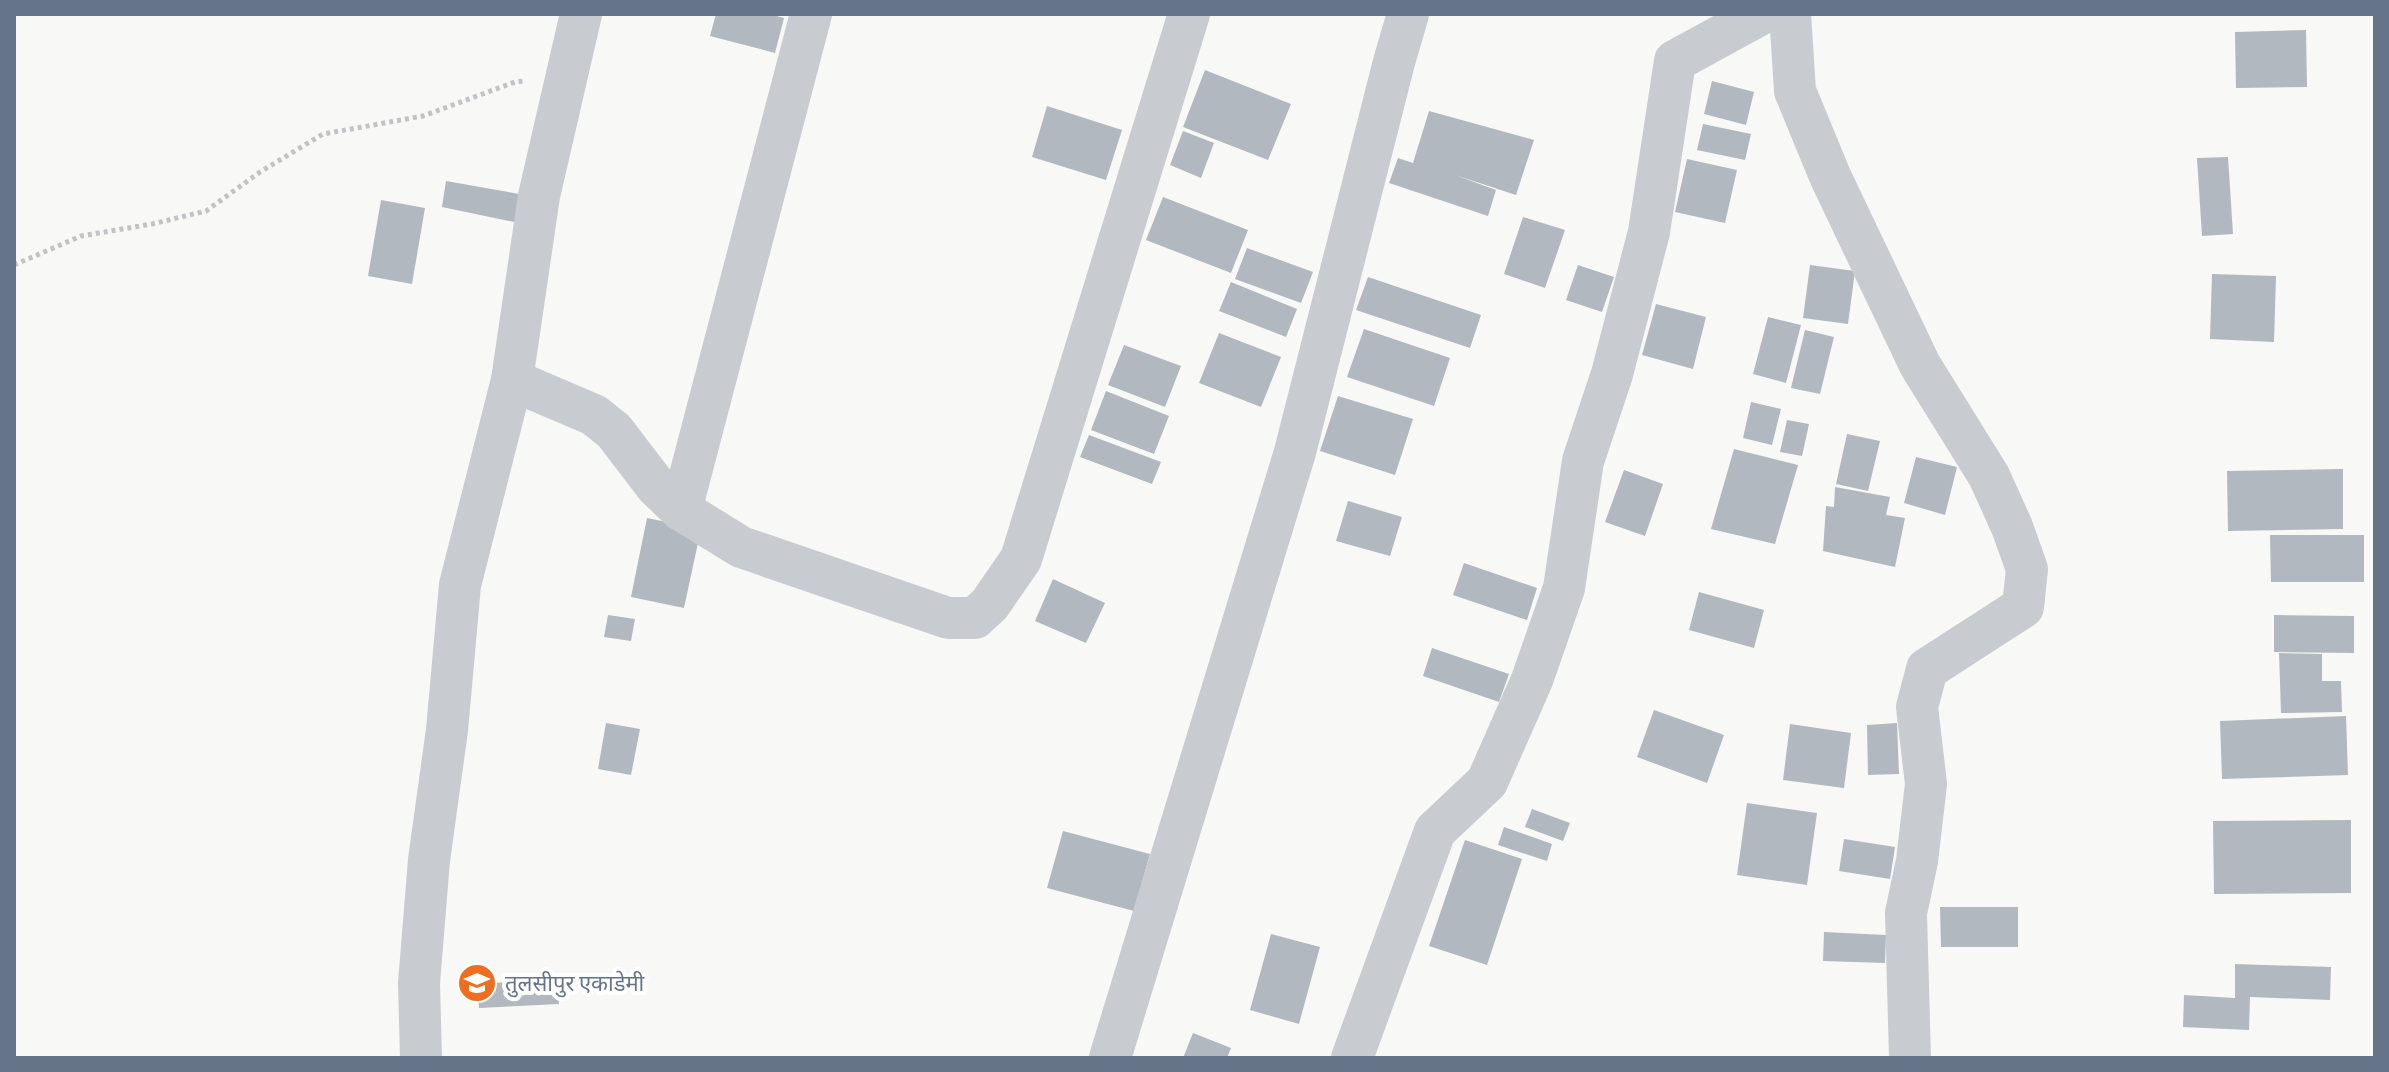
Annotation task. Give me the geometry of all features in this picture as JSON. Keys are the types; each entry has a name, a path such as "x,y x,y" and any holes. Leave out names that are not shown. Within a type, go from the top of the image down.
{"street":[{"path":"421,1058 419,983 429,860 447,730 460,585 512,380 539,196 581,14"},
{"path":"681,510 811,14"},
{"path":"512,380 594,415 614,431 656,486 681,510 741,547 948,618 975,618 990,604 1021,559 1189,14"},
{"path":"1110,1058 1295,452 1408,14"},
{"path":"1352,1058 1435,831 1487,782 1532,680 1564,588 1583,461 1612,374 1649,232 1675,61 1761,14"},
{"path":"1790,14 1795,91 1830,176 1920,365 1989,476 2027,569 2023,607 1927,669 1917,707 1926,784 1917,861 1906,913 1910,1058"}],"path":[{"path":"14,265 81,236 206,211 260,172 323,134 423,116 515,82 565,80"}],"building":[{"path":"716,14 769,14 784,18 775,53 710,36"},
{"path":"2306,30 2307,87 2236,88 2235,32"},
{"path":"1205,70 1291,104 1268,160 1183,127"},
{"path":"1712,81 1754,92 1746,125 1704,114"},
{"path":"1047,106 1122,130 1106,180 1032,157"},
{"path":"1429,111 1534,140 1516,195 1455,175 1496,190 1488,216 1389,183 1398,158 1413,163"},
{"path":"1703,124 1751,134 1745,160 1697,150"},
{"path":"1183,131 1214,143 1201,178 1170,165"},
{"path":"2228,157 2233,234 2202,236 2197,158"},
{"path":"1687,159 1737,170 1725,223 1675,212"},
{"path":"446,181 525,195 519,223 442,207"},
{"path":"1163,197 1248,230 1231,273 1146,240"},
{"path":"381,200 425,208 412,284 368,276"},
{"path":"1523,217 1565,230 1545,288 1504,274"},
{"path":"1247,248 1313,272 1301,303 1235,279"},
{"path":"1578,265 1614,277 1602,312 1566,300"},
{"path":"1810,265 1855,271 1848,324 1803,318"},
{"path":"2212,274 2276,276 2274,342 2210,339"},
{"path":"1368,277 1481,315 1470,348 1356,310"},
{"path":"1231,282 1297,309 1286,337 1219,311"},
{"path":"1656,304 1706,317 1693,369 1642,355"},
{"path":"1768,317 1801,325 1786,383 1753,374"},
{"path":"1364,329 1450,358 1434,406 1347,377"},
{"path":"1805,330 1834,337 1820,394 1791,388"},
{"path":"1219,333 1281,357 1261,407 1199,383"},
{"path":"1124,345 1181,366 1165,407 1108,385"},
{"path":"1106,391 1169,416 1154,454 1091,430"},
{"path":"1338,396 1413,419 1395,475 1320,451"},
{"path":"1751,402 1781,409 1772,445 1743,438"},
{"path":"1787,420 1809,424 1802,456 1780,452"},
{"path":"1847,434 1880,441 1868,491 1836,484"},
{"path":"1089,435 1161,462 1152,484 1080,457"},
{"path":"1734,449 1798,465 1775,544 1711,529"},
{"path":"1916,457 1957,467 1945,515 1904,503"},
{"path":"2343,469 2343,529 2228,531 2227,471"},
{"path":"1624,470 1663,484 1645,536 1605,522"},
{"path":"1835,487 1890,497 1886,515 1905,518 1895,567 1823,551 1826,506 1834,507"},
{"path":"1348,501 1402,517 1390,556 1336,541"},
{"path":"647,518 701,529 684,608 631,597"},
{"path":"2270,535 2364,535 2364,582 2271,582"},
{"path":"1464,563 1537,588 1527,620 1453,595"},
{"path":"1053,579 1105,603 1086,643 1035,621"},
{"path":"1699,592 1764,610 1754,648 1689,630"},
{"path":"608,615 635,619 631,641 604,637"},
{"path":"2274,615 2354,616 2354,653 2274,652"},
{"path":"1432,648 1509,674 1499,702 1423,676"},
{"path":"2279,653 2322,654 2322,681 2341,681 2342,712 2281,713"},
{"path":"1654,710 1724,735 1707,783 1637,757"},
{"path":"2346,716 2348,775 2222,779 2220,721"},
{"path":"606,723 640,729 631,775 598,769"},
{"path":"1897,723 1899,774 1868,775 1867,725"},
{"path":"1790,724 1851,733 1844,788 1783,780"},
{"path":"1747,803 1817,813 1807,885 1737,875"},
{"path":"1532,809 1570,823 1563,841 1525,827"},
{"path":"2351,820 2351,893 2214,894 2213,821"},
{"path":"1504,827 1552,844 1547,861 1498,845"},
{"path":"1063,831 1150,854 1134,911 1047,888"},
{"path":"1844,839 1895,847 1890,879 1839,871"},
{"path":"1465,840 1522,859 1487,965 1429,946"},
{"path":"1940,907 2018,907 2018,947 1941,947"},
{"path":"1824,932 1886,935 1885,963 1823,961"},
{"path":"1271,934 1320,947 1299,1024 1250,1010"},
{"path":"2235,964 2331,967 2330,1000 2250,997 2249,1030 2183,1027 2184,995 2235,998"},
{"path":"557,979 559,1004 479,1008 477,984"},
{"path":"1193,1033 1231,1048 1227,1058 1183,1058"}],"place":[{"name":"तुलसीपुर एकाडेमी","path":"477,983"}]}
